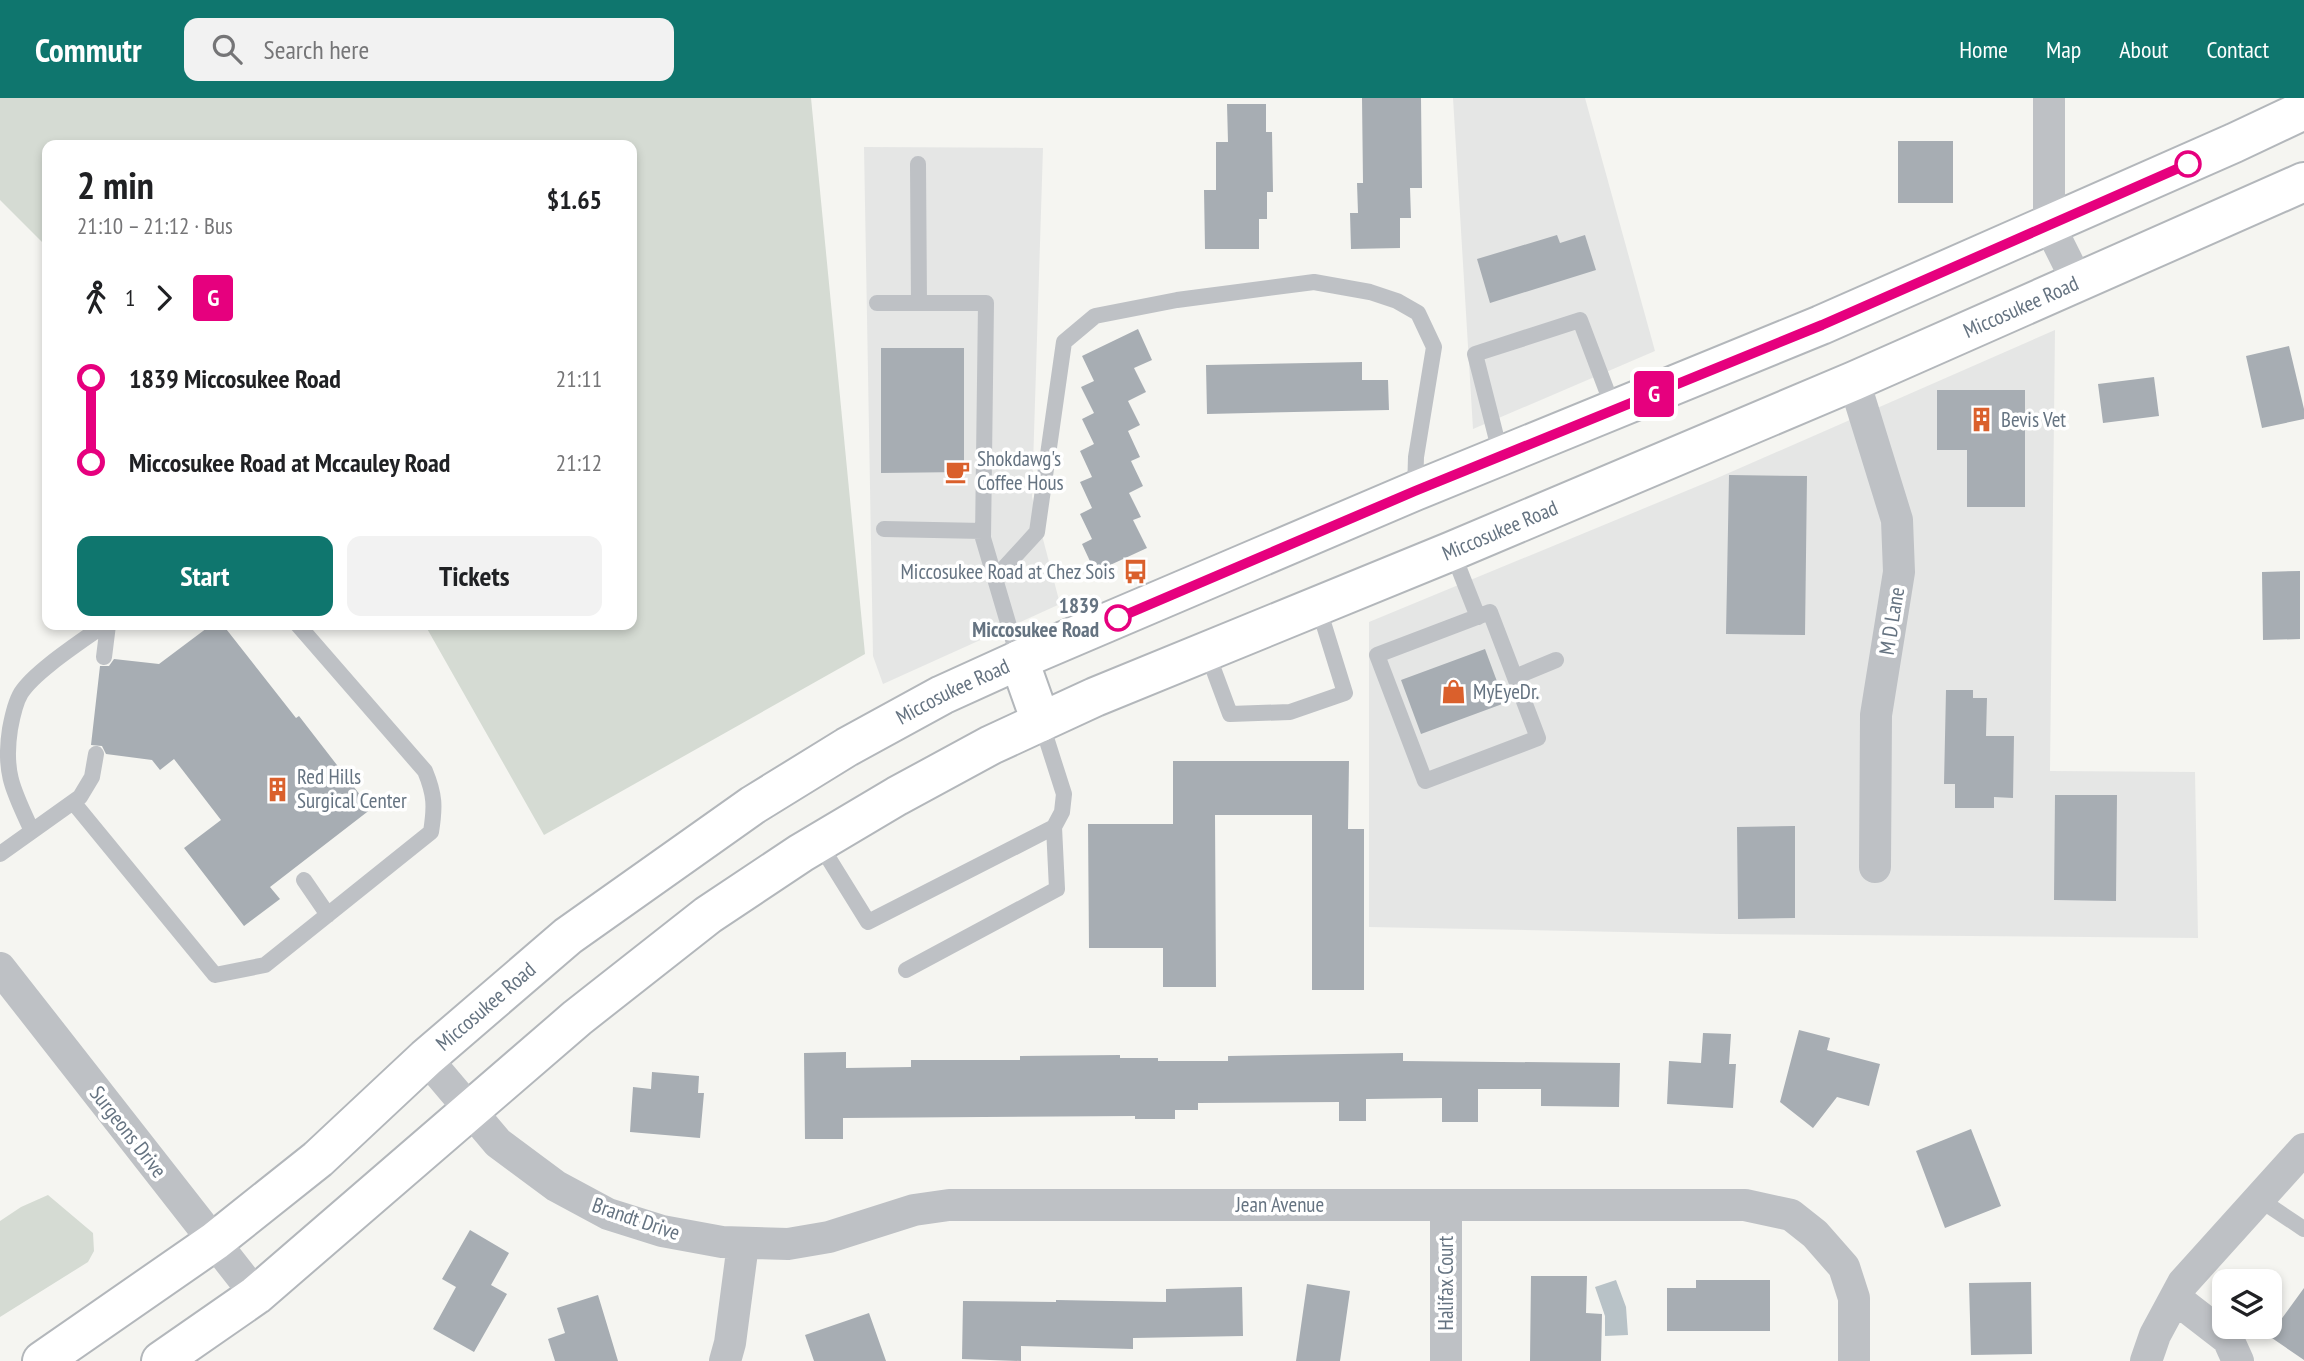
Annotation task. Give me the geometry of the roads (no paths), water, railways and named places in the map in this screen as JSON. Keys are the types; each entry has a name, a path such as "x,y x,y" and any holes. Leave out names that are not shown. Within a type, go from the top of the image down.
{"street":[{"path":"2049,98 2049,225 2078,283"},
{"name":"Miccosukee Road","path":"43,1361 215,1241 317,1159 426,1058 568,936 753,805 847,747 942,695 1019,660 1415,491 1822,325 2304,110"},
{"name":"Miccosukee Road","path":"161,1361 256,1295 577,1018 708,915 897,796 990,745 1094,697 1452,551 1854,381 2304,182"},
{"name":"M D Lane","path":"1854,381 1897,520 1899,572 1876,715 1875,867"},
{"path":"1019,660 1041,722"},
{"name":"Surgeons Drive","path":"0,968 256,1295"},
{"name":"Brandt Drive","path":"426,1058 498,1143 556,1186 608,1214 662,1231 743,1244"},
{"path":"2146,1361 2155,1335 2183,1283 2304,1149"},
{"name":"Jean Avenue","path":"743,1244 788,1244 829,1237 914,1210 948,1205 1745,1205 1791,1215 1815,1234 1844,1267 1854,1298 1854,1361"},
{"name":"Halifax Court","path":"1446,1206 1446,1361"},
{"path":"725,1361 730,1343 743,1244"},
{"path":"2175,1297 2228,1339 2238,1361"}],"lane":[{"path":"918,164 919,303"},
{"path":"995,578 1037,532 1063,342 1094,316 1177,300 1314,282 1370,292 1396,301 1418,313 1434,347 1416,457 1415,491"},
{"path":"877,303 986,303 983,538 1019,660"},
{"path":"1501,456 1475,354 1580,320 1614,410"},
{"path":"884,529 983,531"},
{"path":"1452,551 1478,617"},
{"path":"1207,652 1230,714 1290,712 1345,693 1318,606"},
{"path":"1490,612 1538,738 1425,781 1377,655 1478,617 1490,612"},
{"path":"32,831 11,786 7,767 9,733 21,694 38,675 99,630"},
{"path":"104,657 106,630"},
{"path":"74,802 215,975 265,965 431,832 434,808 433,789 425,771 302,630"},
{"path":"1515,677 1556,660"},
{"path":"906,970 1057,889 1054,827 1062,812 1063,794 1041,722"},
{"path":"0,854 80,797 92,777 96,754"},
{"path":"819,843 868,922 1054,827"},
{"path":"304,880 328,915"},
{"path":"2259,1199 2304,1229"}],"place":[{"name":"Bevis Vet","path":"1981,420"},
{"name":"Shokdawg's Coffee Hous","path":"957,471"},
{"name":"Miccosukee Road at Chez Sois","path":"1135,572"},
{"name":"1839 Miccosukee Road","path":"1118,618"},
{"name":"MyEyeDr.","path":"1453,692"},
{"name":"Red Hills Surgical Center","path":"277,789"}]}
